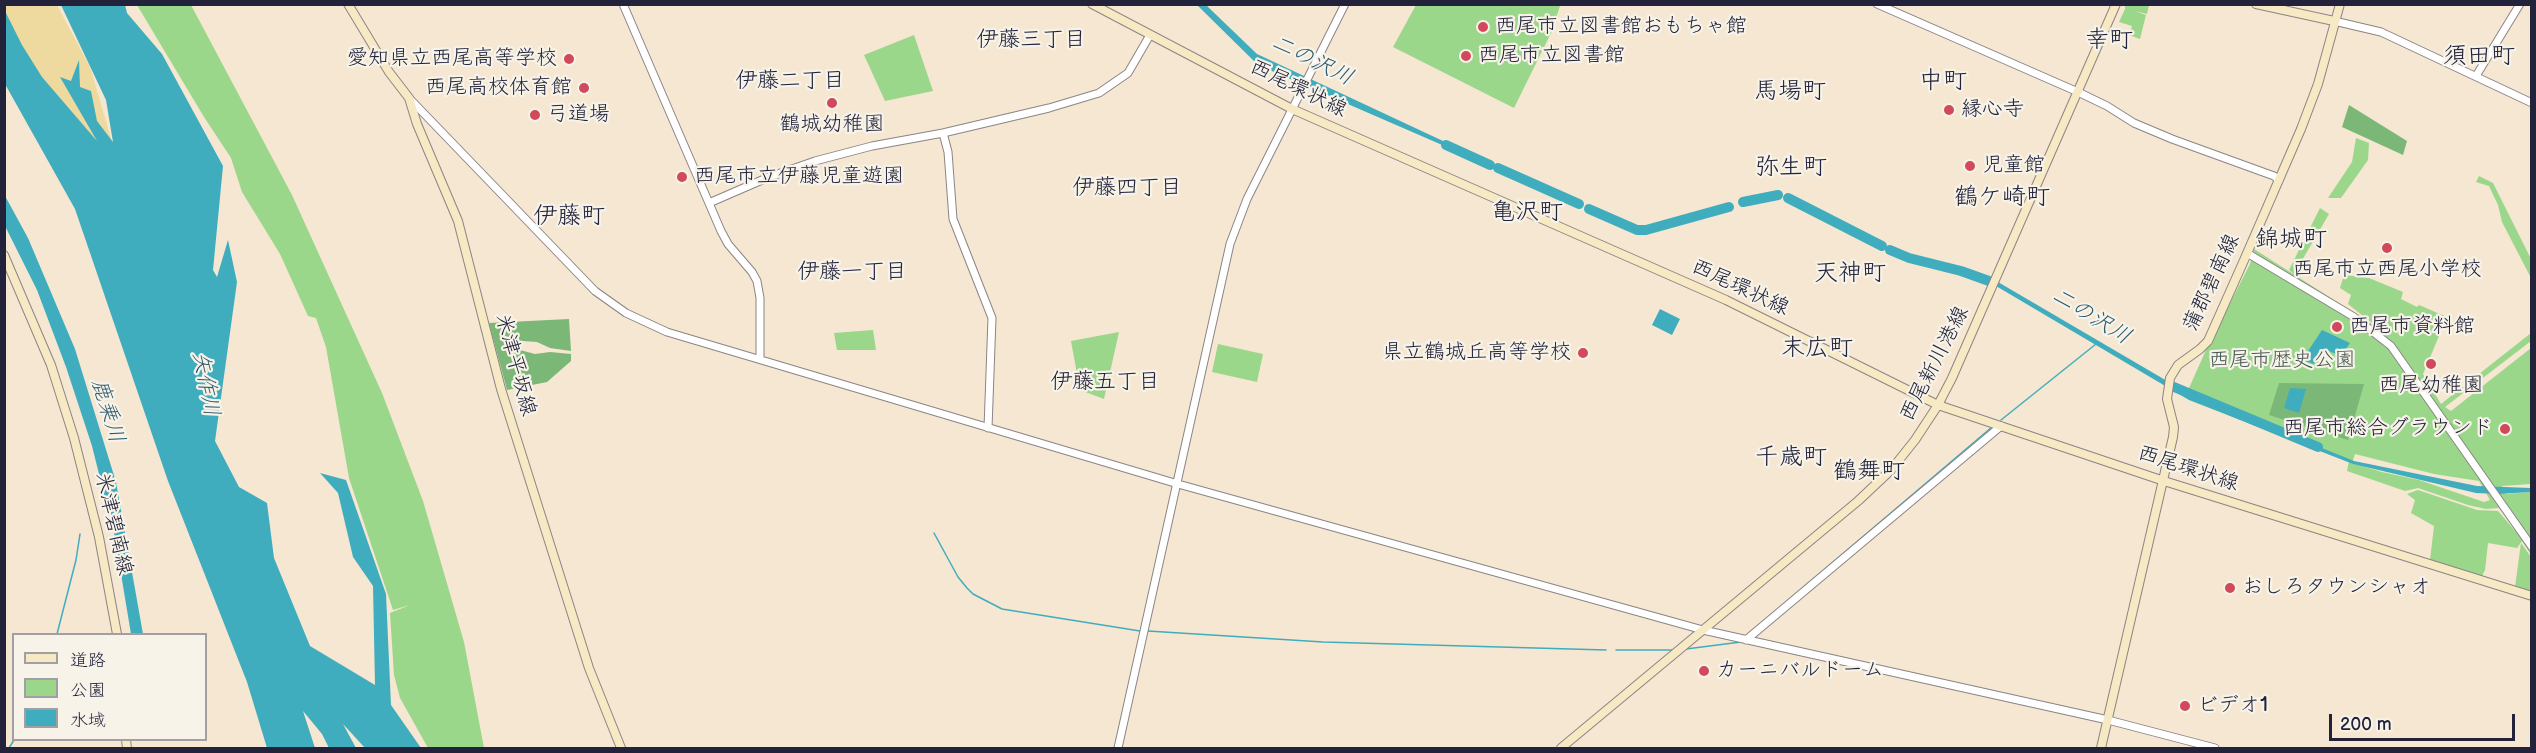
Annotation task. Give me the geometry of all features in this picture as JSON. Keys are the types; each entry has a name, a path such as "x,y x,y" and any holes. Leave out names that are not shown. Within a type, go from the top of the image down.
{"main road":[{"name":"米津平坂線","path":"348,4 389,72 409,98 417,123 458,221 501,389 589,668 621,748"},
{"name":"西尾環状線","path":"1092,4 1292,109 1726,300 1938,405 2164,481 2532,596"},
{"name":"西尾新川港線","path":"1562,748 1858,501 1891,470 1915,440 1938,405 2116,4"},
{"path":"2256,4 2334,21"},
{"name":"蒲郡碧南線","path":"2101,748 2164,481 2174,427 2167,399 2170,378 2178,365 2208,341 2279,180 2318,84 2340,4"},
{"name":"米津碧南線","path":"4,255 34,321 68,417 99,537 117,633"}],"street":[{"path":"623,4 728,244 757,281 760,298 760,359"},
{"path":"1118,748 1230,244 1247,199 1345,4"},
{"path":"1877,4 2078,92 2134,123 2274,176 2279,180"},
{"path":"2476,76 2520,4"},
{"path":"2334,21 2381,32 2532,103"},
{"path":"709,203 769,177 815,161 872,146 944,133 1049,108 1100,93 1128,73 1150,35"},
{"path":"409,98 582,278 612,304 643,322 667,332 1178,484 1703,630 2108,720 2215,748"},
{"path":"944,133 953,219 992,318 988,428"},
{"path":"2247,253 2354,317 2391,345 2532,547"},
{"path":"1746,640 2001,426"}],"green space":[{"path":"1556,4 1560,6 1551,33 1514,108 1393,47 1416,5"},
{"path":"137,5 191,5 292,195 382,393 423,501 464,642 484,748 428,748 400,698 394,675 390,613 410,605 393,610 349,478 326,347 316,318 308,316 280,254 242,192 231,158"},
{"path":"2125,5 2149,5 2147,14 2135,11 2146,15 2140,39 2129,35 2132,26 2119,22"},
{"path":"914,35 933,91 885,101 864,55"},
{"path":"2349,105 2407,141 2403,155 2342,127"},
{"path":"2356,138 2369,143 2368,160 2341,198 2328,198 2352,162"},
{"path":"2479,176 2493,183 2531,259 2531,278 2502,222 2498,205 2489,186 2476,182"},
{"path":"2320,208 2329,214 2294,274 2289,270"},
{"name":"西尾市歴史公園","path":"2254,249 2378,328 2348,304 2351,295 2340,288 2344,275 2369,278 2403,292 2401,299 2417,307 2419,305 2447,317 2423,374 2441,404 2531,333 2531,341 2445,407 2451,411 2531,348 2531,484 2502,486 2506,494 2531,492 2531,555 2522,541 2517,548 2488,543 2485,570 2482,576 2430,560 2434,526 2411,513 2415,500 2407,494 2418,490 2477,510 2498,511 2517,533 2499,508 2486,509 2468,505 2418,488 2405,491 2347,471 2349,461 2185,397 2250,264","holes":["2355,454 2434,474 2479,481 2490,500 2484,502 2419,480 2352,463"]},
{"path":"569,319 571,351 550,348 537,342 523,341 520,350 535,354 550,352 571,354 571,361 547,382 507,390 489,323"},
{"path":"873,330 876,350 837,350 834,333"},
{"path":"1119,332 1104,399 1080,390 1071,341"},
{"path":"1218,344 1263,354 1257,382 1212,372"},
{"path":"2279,383 2364,384 2348,440 2269,415"},
{"path":"2521,543 2531,557 2531,592 2515,587"}],"sand":[{"path":"5,5 57,5 90,67 121,172 54,111 5,15"}],"water":[{"name":"矢作川","path":"61,5 125,5 127,13 162,54 223,166 213,270 217,277 228,240 237,282 215,441 239,487 267,503 274,558 310,646 375,685 373,586 353,557 338,493 320,473 346,480 386,594 391,705 421,748 365,748 343,724 356,748 329,748 322,734 303,711 315,748 267,748 247,682 168,481 75,209 5,84 5,11 42,77 97,141 60,77 71,81 79,60 80,87 91,91 97,121 113,142 106,100"},
{"name":"二の沢川","path":"1197,5 1206,5 1257,54 1458,148 1456,151 1258,65"},
{"path":"4,194 28,238 75,349 116,482 143,633 131,633 110,508 106,502 92,446 66,367 37,290 5,226"},
{"path":"1998,282 2191,395 2354,461 2477,486 2531,488 2531,492 2476,493 2353,464 2189,400 1996,286"},
{"path":"1660,309 1680,319 1672,335 1652,325"},
{"path":"2322,330 2350,343 2341,356 2324,349 2314,364 2302,360"},
{"path":"2290,388 2306,389 2299,413 2284,408"}],"waterway":[{"name":"二の沢川","path":"1446,145 1490,165"},
{"name":"二の沢川","path":"1498,168 1579,204"},
{"name":"二の沢川","path":"1743,202 1778,195"},
{"name":"二の沢川","path":"1788,198 1882,246"},
{"name":"二の沢川","path":"1589,209 1637,230 1646,230 1729,207"},
{"name":"二の沢川","path":"1890,250 1909,258 1961,271 1989,281"},
{"path":"2001,420 2096,344"},
{"name":"二の沢川","path":"2174,387 2318,447"},
{"path":"1786,602 1992,427"},
{"path":"934,533 958,577 967,588 973,594 1002,609 1140,631"},
{"path":"57,633 76,560 80,534"},
{"path":"1148,631 1323,642 1606,650"},
{"path":"1686,649 1741,642"},
{"path":"1616,650 1672,650"},
{"path":"9,748 13,741"}],"place":[{"name":"西尾市立図書館おもちゃ館","path":"1483,27"},
{"name":"西尾市立図書館","path":"1466,56"},
{"name":"愛知県立西尾高等学校","path":"569,59"},
{"name":"西尾高校体育館","path":"584,88"},
{"name":"鶴城幼稚園","path":"832,103"},
{"name":"縁心寺","path":"1949,110"},
{"name":"弓道場","path":"535,115"},
{"name":"児童館","path":"1970,166"},
{"name":"西尾市立伊藤児童遊園","path":"682,177"},
{"name":"西尾市立西尾小学校","path":"2387,248"},
{"name":"西尾市資料館","path":"2337,327"},
{"name":"県立鶴城丘高等学校","path":"1583,353"},
{"name":"西尾幼稚園","path":"2431,364"},
{"name":"西尾市総合グラウンド","path":"2505,429"},
{"name":"おしろタウンシャオ","path":"2230,588"},
{"name":"カーニバルドーム","path":"1704,671"},
{"name":"ビデオ1","path":"2185,706"}],"district":[{"name":"伊藤三丁目","path":"1031,40"},
{"name":"幸町","path":"2109,41"},
{"name":"須田町","path":"2479,57"},
{"name":"伊藤二丁目","path":"790,81"},
{"name":"中町","path":"1943,82"},
{"name":"馬場町","path":"1790,92"},
{"name":"弥生町","path":"1791,168"},
{"name":"伊藤四丁目","path":"1127,188"},
{"name":"鶴ケ崎町","path":"2002,198"},
{"name":"亀沢町","path":"1527,213"},
{"name":"伊藤町","path":"569,217"},
{"name":"錦城町","path":"2291,240"},
{"name":"伊藤一丁目","path":"852,272"},
{"name":"天神町","path":"1850,274"},
{"name":"末広町","path":"1817,349"},
{"name":"伊藤五丁目","path":"1105,382"},
{"name":"千歳町","path":"1791,458"},
{"name":"鶴舞町","path":"1869,472"}],"water label":[{"name":"鹿乗川","path":"107,411"}]}
